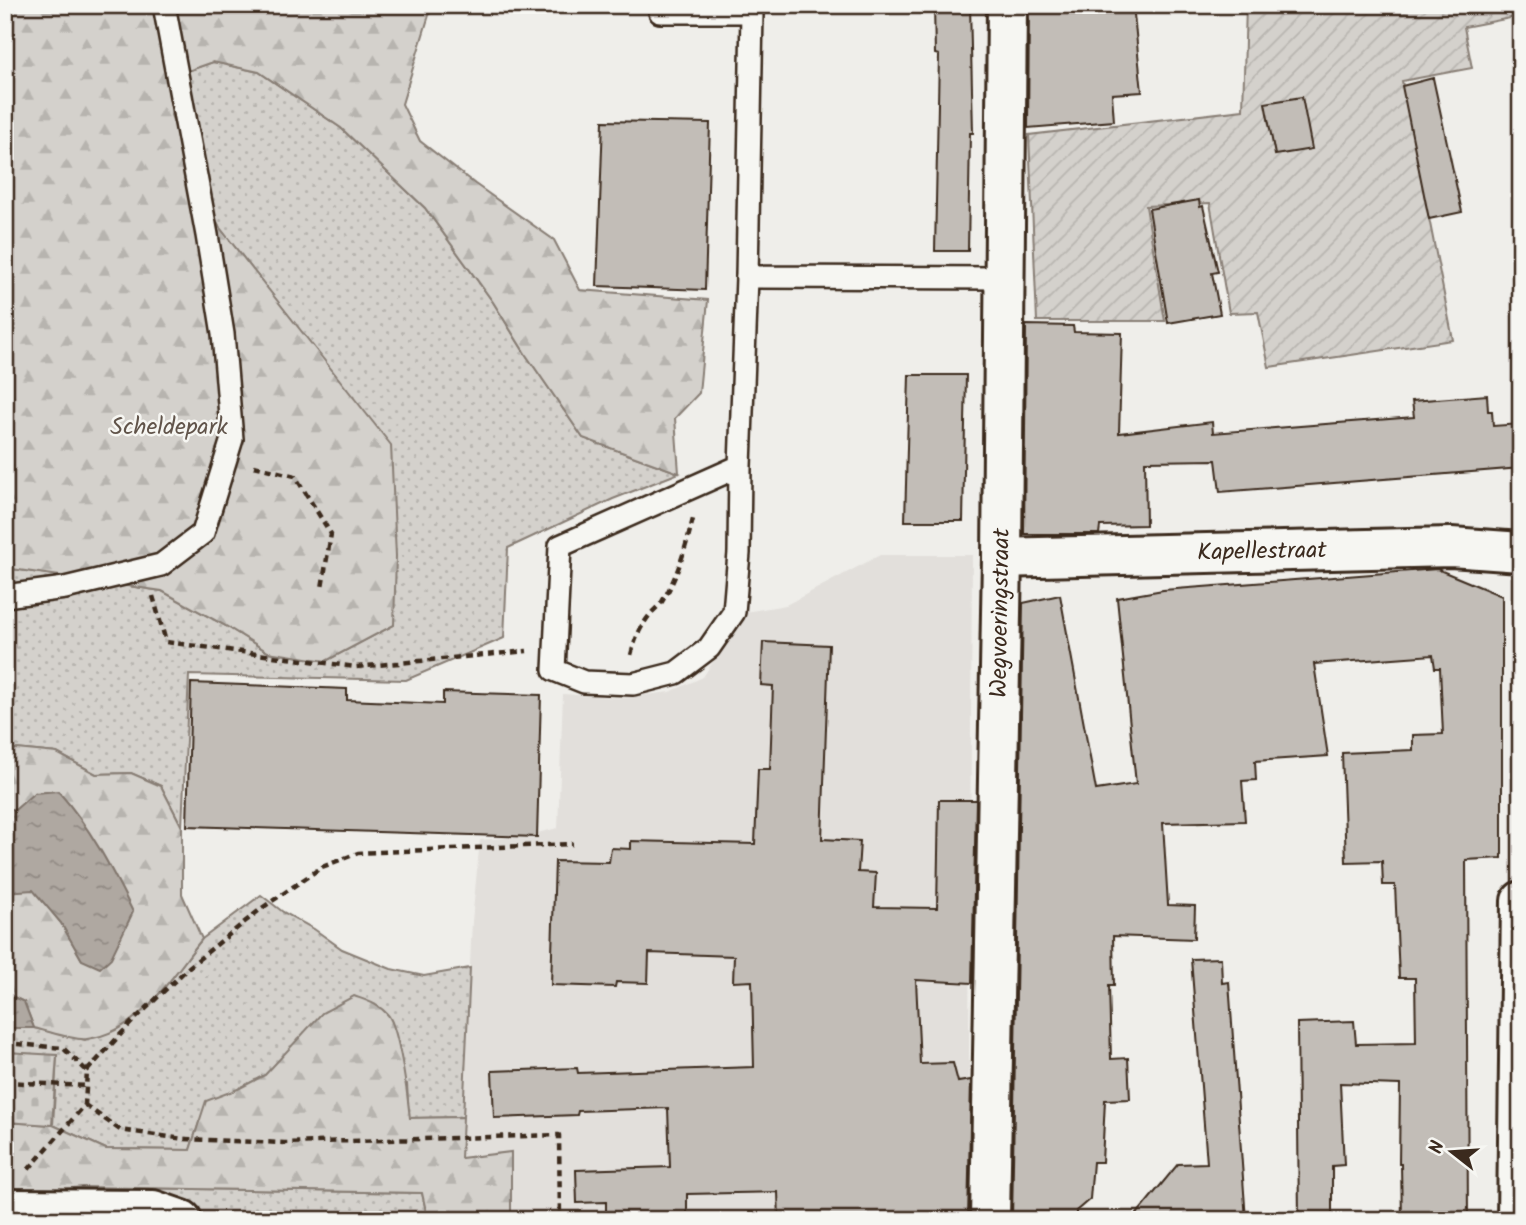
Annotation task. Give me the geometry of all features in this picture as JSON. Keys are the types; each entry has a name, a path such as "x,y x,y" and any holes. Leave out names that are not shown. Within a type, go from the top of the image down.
{"street":[{"name":"Wegvoeringstraat","path":"990,1220 1002,558 1007,5"},
{"name":"Kapellestraat","path":"1002,558 1451,547 1521,552"},
{"path":"1518,1198 1521,901"},
{"path":"5,1209 153,1210 182,1220"}],"lane":[{"path":"5,596 65,588 161,565 203,533 232,439 223,334 164,5"},
{"path":"660,12 752,12 739,554 734,612 709,648 676,673 633,684 584,681 554,670 560,546 740,466"},
{"path":"747,276 1004,278"}],"path":[{"path":"226,458 295,476 331,534 323,588"},
{"path":"625,683 636,634 650,614 662,603 681,559 703,482"},
{"path":"145,569 166,642 356,667 555,649"},
{"path":"23,1176 85,1105 87,1071 132,1022 189,967 262,908 322,867 358,853 573,844"},
{"path":"5,1043 63,1048 87,1071"},
{"path":"5,1082 87,1086"},
{"path":"85,1105 120,1130 184,1139 284,1143 559,1135 560,1220"}],"shaded area":[{"path":"880,555 972,555 968,1220 511,1220 511,1152 461,1158 472,921 480,840 525,836 558,828 563,694 621,698 670,692 703,677 745,612 786,605"}],"green space":[{"name":"Scheldepark","path":"5,5 432,5 402,104 420,141 554,240 580,290 708,300 699,393 675,418 679,473 583,438 493,302 425,208 341,128 259,72 213,62 179,74 171,115 189,164 220,228 391,445 396,556 394,625 326,661 268,652 162,591 5,568"},
{"path":"1246,5 1521,5 1521,16 1464,27 1472,68 1402,81 1453,340 1269,367 1258,312 1229,313 1210,203 1146,206 1165,321 1037,321 1029,135 1243,110"},
{"path":"213,62 259,72 341,128 425,208 493,302 583,438 679,473 613,499 508,548 504,638 406,680 189,675 182,827 161,786 131,773 96,774 57,753 16,749 5,753 5,568 162,591 268,652 326,661 394,625 390,445 220,228 189,164 171,115 179,74"},
{"path":"16,749 57,753 96,774 131,773 161,786 182,827 182,894 202,939 153,1001 123,1026 106,1034 82,1039 34,1028 24,1002 5,993 5,892 33,889 61,923 82,960 35,793 15,810 5,808 5,753"},
{"path":"261,895 342,949 391,969 424,976 470,968 463,1117 409,1118 407,1084 294,1045 265,1075 238,1089 199,1122 190,1150 106,1149 53,1125 57,1056 5,1052 5,1028 34,1028 85,1040 151,1004 202,939"},
{"path":"354,996 381,1008 392,1022 410,1118 463,1117 461,1158 511,1152 511,1220 428,1220 422,1193 82,1187 47,1191 5,1188 5,1122 53,1125 106,1149 190,1150 206,1101 265,1075 322,1013"},
{"path":"5,1052 57,1055 52,1125 5,1122"},
{"path":"82,1187 422,1193 428,1220 213,1220 194,1210 6,1197 13,1189 47,1191"}],"water":[{"path":"58,791 100,849 133,912 111,958 100,968 82,960 61,923 33,890 5,892 5,808 15,810 34,793"},
{"path":"5,993 24,1002 34,1028 5,1028"}],"building":[{"path":"934,5 970,5 973,133 970,133 968,251 935,251 939,55 935,54"},
{"path":"1029,5 1133,5 1142,92 1112,94 1114,121 1028,128"},
{"path":"1433,78 1462,212 1429,219 1402,86"},
{"path":"1302,97 1312,149 1275,155 1265,103"},
{"path":"603,121 710,123 705,290 597,286"},
{"path":"1199,200 1200,207 1203,206 1218,272 1212,273 1220,314 1168,323 1149,209"},
{"path":"1026,325 1073,326 1074,332 1122,333 1119,433 1212,422 1213,433 1414,417 1412,401 1487,395 1493,426 1521,424 1521,468 1220,492 1216,460 1145,461 1146,525 1100,526 1099,534 1024,534"},
{"path":"909,375 966,375 963,521 905,521"},
{"path":"1437,569 1502,596 1502,858 1466,860 1468,1220 1402,1220 1399,1164 1400,1085 1340,1083 1344,1165 1332,1166 1332,1220 1299,1220 1297,1023 1354,1021 1356,1044 1416,1043 1415,978 1399,978 1395,885 1383,885 1382,861 1346,862 1342,753 1413,750 1413,735 1443,734 1440,668 1435,668 1433,655 1314,664 1328,756 1255,761 1256,780 1242,781 1245,821 1163,823 1168,905 1195,906 1194,939 1113,936 1114,985 1109,985 1111,1059 1128,1058 1130,1099 1105,1100 1102,1162 1093,1162 1090,1199 1076,1211 1076,1220 1012,1220 1023,603 1060,595 1096,790 1136,784 1117,598 1163,590"},
{"path":"763,642 829,645 822,839 860,841 858,872 876,873 874,907 937,908 939,800 976,800 972,983 916,980 920,1064 953,1063 958,1082 971,1080 968,1220 779,1220 778,1192 687,1194 687,1220 609,1220 609,1217 606,1217 606,1202 577,1203 576,1170 670,1167 668,1108 578,1111 577,1115 494,1118 492,1071 577,1068 578,1073 754,1067 752,981 733,982 734,956 649,953 648,983 616,982 615,987 551,985 555,861 609,862 611,848 631,849 631,841 755,844 758,769 770,769 773,686 761,685"},
{"path":"191,683 347,689 347,700 443,704 443,692 541,695 537,837 187,826"},
{"path":"1221,958 1222,983 1229,982 1246,1220 1132,1220 1178,1164 1207,1163 1191,959"}]}
